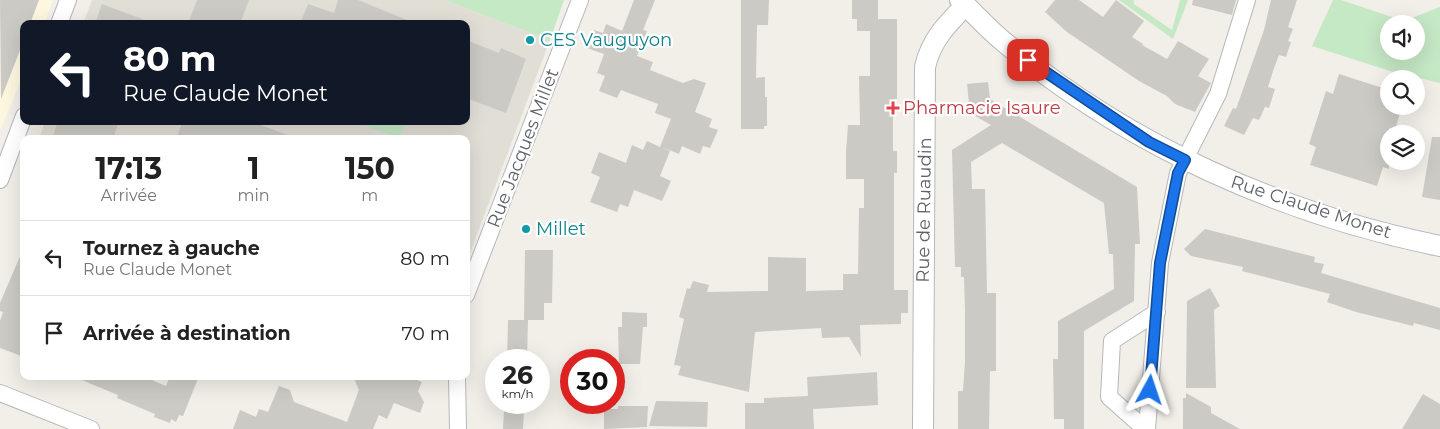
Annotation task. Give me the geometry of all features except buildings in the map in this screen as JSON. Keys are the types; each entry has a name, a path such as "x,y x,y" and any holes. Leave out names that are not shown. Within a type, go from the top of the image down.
{"street":[{"path":"60,20 68,0"},
{"name":"Rue Jacques Millet","path":"470,285 580,0"},
{"path":"1146,429 1160,263 1178,173 1218,94 1247,0"},
{"name":"Rue Claude Monet","path":"963,3 1003,42 1040,70 1149,142 1225,179 1289,204 1345,222 1440,246"},
{"name":"Rue de Ruaudin","path":"923,429 926,67 928,53 942,28 963,3"},
{"path":"0,180 21,125"},
{"path":"1146,429 1109,397 1112,341 1156,312"},
{"path":"457,380 458,429"},
{"path":"0,393 91,429"}],"shaded area":[{"path":"0,0 53,0 46,20 20,20 20,83 0,131"},
{"path":"92,0 444,0 550,40 470,253 470,135 40,135 44,125 470,125 470,20 84,20"}],"green space":[{"path":"444,0 564,0 550,40"},
{"path":"1119,0 1134,0 1134,4 1172,30 1180,0 1188,0 1173,39"},
{"path":"1333,0 1341,0 1386,15 1380,15 1380,60 1425,60 1425,15 1419,15 1440,7 1440,83 1425,79 1425,70 1387,70 1312,46"},
{"path":"363,125 405,125 401,135 392,135"}],"place":[{"name":"CES Vauguyon","path":"530,40"},
{"name":"Pharmacie Isaure","path":"893,108"},
{"name":"Millet","path":"526,229"}],"route":[{"path":"1028,60 1040,70 1149,142 1185,160 1178,173 1160,263 1150,390"}]}
